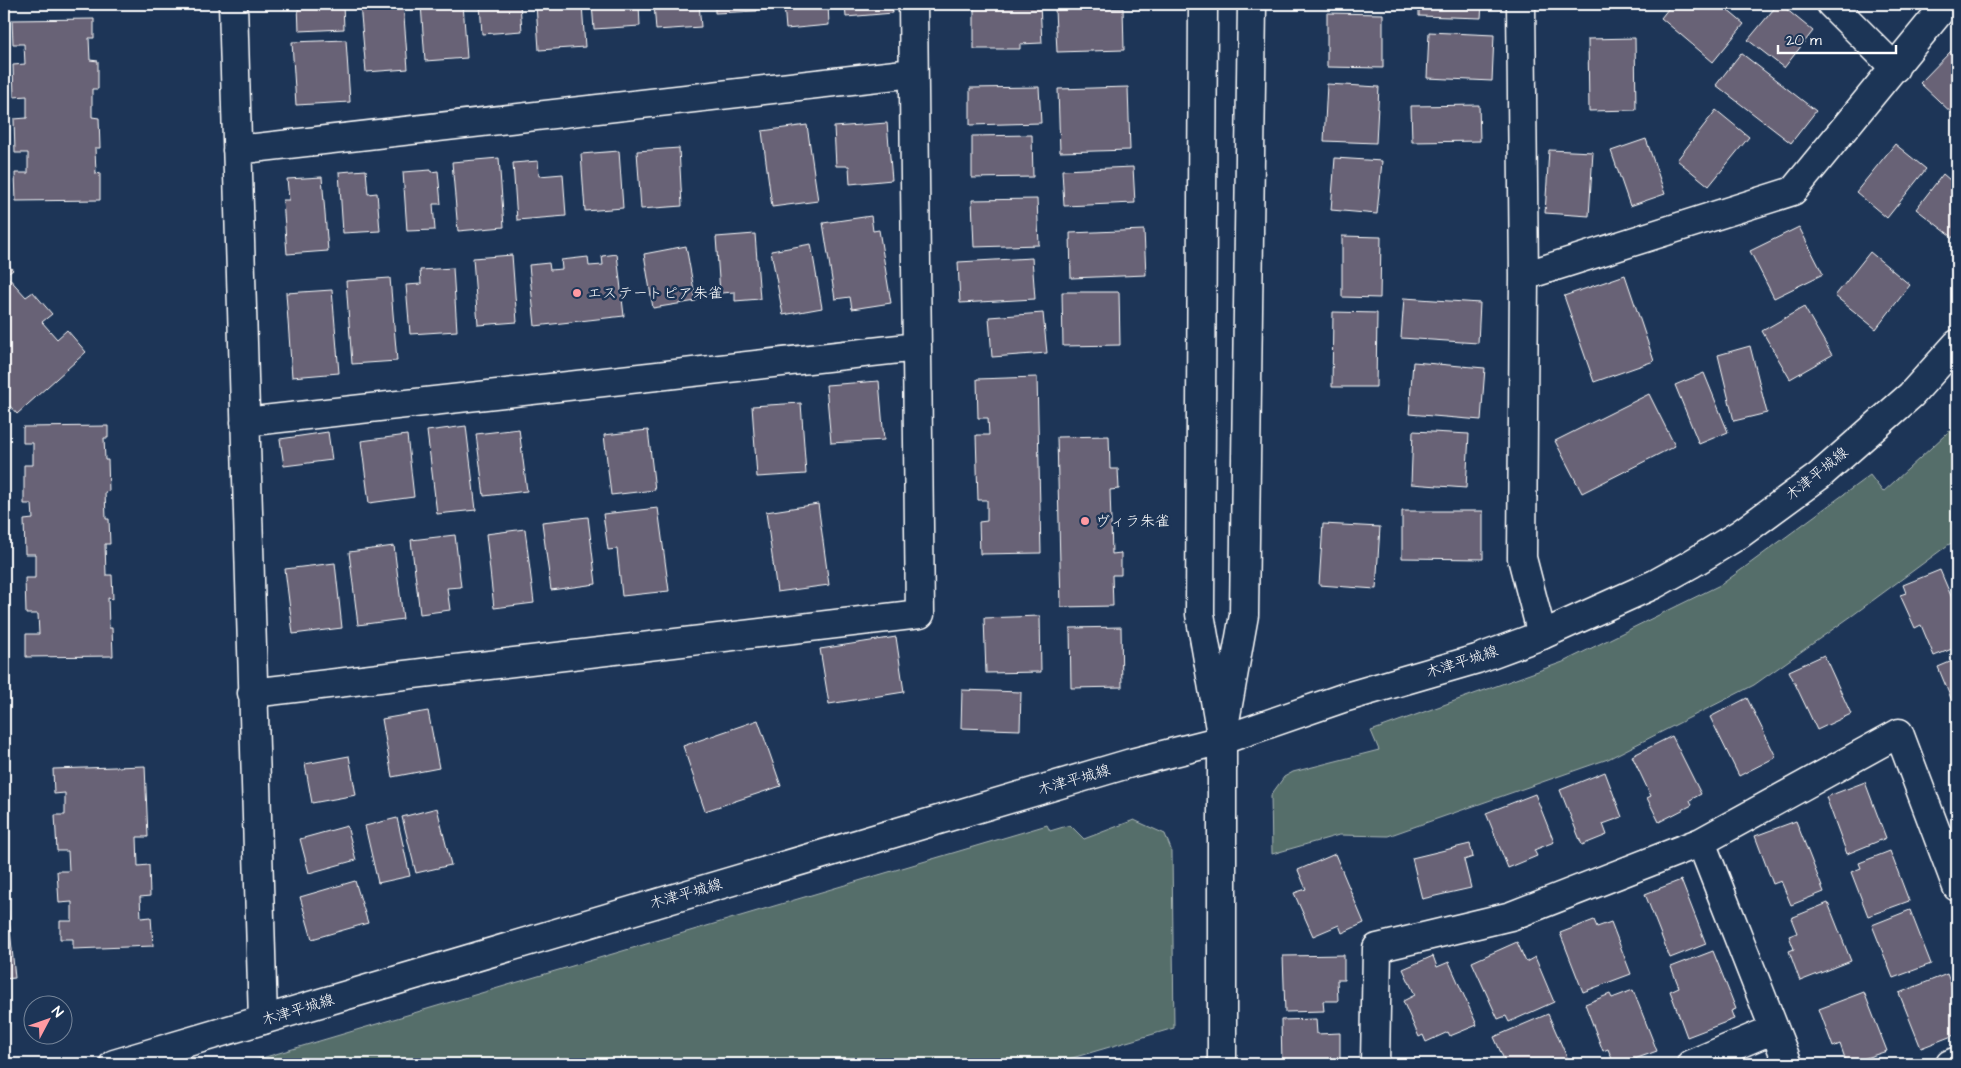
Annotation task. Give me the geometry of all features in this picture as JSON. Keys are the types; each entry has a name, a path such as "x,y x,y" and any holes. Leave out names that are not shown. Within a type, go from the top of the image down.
{"street":[{"path":"233,4 263,1020"},
{"path":"252,693 920,614 913,4"},
{"path":"1204,4 1200,614 1222,740 1222,1064"},
{"path":"1222,740 1244,615 1252,4"},
{"path":"1521,4 1524,276 1522,558 1542,635"},
{"path":"1831,4 1895,68"},
{"path":"1524,276 1793,192 1946,4"},
{"path":"237,150 913,73"},
{"name":"木津平城線","path":"114,1064 1102,772 1222,740 1343,698 1477,659 1542,635 1655,584 1740,534 1826,470 1910,395 1957,344"},
{"path":"245,422 918,347"},
{"path":"1375,1064 1377,948 1512,916 1702,842 1899,733 1957,887"},
{"path":"1702,842 1788,1064"},
{"path":"1691,1064 1774,1029"},
{"path":"1950,1064 1957,1061"}],"green space":[{"path":"1957,424 1957,540 1754,685 1608,759 1388,836 1339,835 1272,854 1271,795 1284,777 1293,772 1379,750 1371,731 1563,662 1722,584 1870,475 1883,492"},
{"path":"1134,820 1165,834 1172,852 1174,1028 1052,1064 242,1064 1047,825 1050,831 1070,825 1084,839"}],"building":[{"path":"298,4 343,4 344,29 299,31"},
{"path":"360,4 403,4 408,69 366,72"},
{"path":"421,4 463,4 467,58 425,61"},
{"path":"480,4 520,4 522,31 482,34"},
{"path":"536,4 582,4 585,47 539,50"},
{"path":"592,4 639,4 640,26 594,29"},
{"path":"654,4 699,4 701,27 656,30"},
{"path":"715,4 756,4 757,11 715,13"},
{"path":"784,4 828,4 829,25 786,29"},
{"path":"845,4 892,4 893,13 846,17"},
{"path":"974,4 1040,4 1042,43 1020,44 1020,49 974,49"},
{"path":"1419,4 1482,4 1481,18 1419,16"},
{"path":"1672,4 1720,4 1744,24 1713,62 1661,18"},
{"path":"1778,4 1813,31 1784,68 1748,40"},
{"path":"1123,8 1124,50 1057,52 1055,10"},
{"path":"1327,13 1383,14 1383,68 1327,67"},
{"path":"94,19 94,38 89,38 90,60 98,61 98,89 92,89 92,117 99,118 100,148 95,148 96,174 100,173 100,200 16,201 15,173 28,173 28,153 15,153 14,119 27,118 27,96 14,97 13,65 25,64 24,44 13,44 12,20"},
{"path":"1429,32 1494,35 1492,81 1427,78"},
{"path":"1635,38 1636,110 1589,111 1588,39"},
{"path":"346,40 350,102 296,105 292,42"},
{"path":"1952,50 1957,54 1957,118 1920,83"},
{"path":"1741,53 1816,111 1791,143 1716,85"},
{"path":"1327,84 1379,87 1376,143 1324,141"},
{"path":"1039,87 1041,123 970,125 970,88"},
{"path":"1128,87 1130,150 1060,152 1058,89"},
{"path":"1479,105 1480,141 1412,142 1411,106"},
{"path":"1716,110 1749,137 1709,186 1677,160"},
{"path":"887,123 892,180 850,184 849,166 836,166 834,127"},
{"path":"807,125 818,201 772,207 762,131"},
{"path":"1032,135 1033,177 972,178 972,136"},
{"path":"1646,139 1665,194 1630,206 1611,151"},
{"path":"1895,144 1926,169 1887,218 1856,192"},
{"path":"679,148 682,206 641,209 637,151"},
{"path":"1549,150 1593,152 1589,216 1545,213"},
{"path":"619,151 623,208 585,211 581,154"},
{"path":"499,158 504,227 458,231 452,162"},
{"path":"1335,158 1382,161 1377,214 1331,210"},
{"path":"538,161 539,176 563,174 566,216 517,220 513,163"},
{"path":"1133,167 1135,203 1064,206 1062,170"},
{"path":"366,170 368,194 377,193 380,231 343,233 339,172"},
{"path":"431,170 431,172 438,171 441,204 433,204 435,230 407,231 403,172"},
{"path":"1943,174 1957,186 1957,236 1955,239 1916,209"},
{"path":"322,177 328,251 287,254 283,200 289,200 287,179"},
{"path":"1037,199 1039,245 974,247 972,200"},
{"path":"871,216 873,231 879,230 891,303 852,309 850,297 835,299 823,223"},
{"path":"1799,227 1823,274 1774,298 1750,251"},
{"path":"1144,230 1146,275 1071,278 1070,233"},
{"path":"755,234 760,299 735,301 735,292 720,293 716,237"},
{"path":"1342,236 1381,237 1380,298 1342,297"},
{"path":"811,244 822,308 783,315 771,251"},
{"path":"686,246 696,301 653,308 644,254"},
{"path":"1870,252 1910,285 1876,329 1835,296"},
{"name":"エステートピア朱雀","path":"617,254 624,316 535,326 529,265 549,263 550,270 562,269 561,260 588,257 589,266 603,265 602,256"},
{"path":"512,255 517,322 478,325 473,258"},
{"path":"1032,258 1035,299 960,303 958,262"},
{"path":"4,260 13,270 6,275 26,297 33,292 52,314 42,322 57,339 67,330 86,352 17,414 4,399 4,390 9,386 4,380"},
{"path":"453,268 457,331 410,334 406,285 421,284 420,270"},
{"path":"1625,275 1654,361 1594,382 1564,296"},
{"path":"390,278 397,361 352,364 346,281"},
{"path":"332,290 339,373 292,377 286,293"},
{"path":"1062,292 1119,292 1120,345 1063,346"},
{"path":"1404,298 1480,303 1478,343 1401,338"},
{"path":"1804,307 1832,355 1790,379 1762,331"},
{"path":"1333,312 1377,313 1376,387 1332,387"},
{"path":"1043,313 1047,353 992,357 989,317"},
{"path":"1750,346 1767,413 1734,421 1718,355"},
{"path":"1413,362 1485,368 1481,420 1409,414"},
{"path":"1704,373 1728,432 1699,444 1675,385"},
{"path":"1037,377 1041,553 980,554 979,522 987,521 987,500 978,500 976,435 989,435 988,418 978,418 977,379"},
{"path":"879,381 884,440 831,443 826,385"},
{"path":"1649,394 1675,446 1582,493 1555,441"},
{"path":"801,403 806,474 757,477 752,406"},
{"path":"108,426 108,438 104,438 105,460 108,460 109,491 105,492 106,519 109,519 110,544 105,544 106,575 112,575 113,599 108,598 109,628 112,628 113,656 26,657 26,634 39,634 38,614 26,614 25,578 35,578 35,554 25,554 24,520 33,519 32,504 24,504 24,465 33,465 33,443 23,443 23,427"},
{"path":"466,426 476,510 437,514 427,431"},
{"path":"519,429 527,491 484,496 476,434"},
{"path":"648,430 655,490 611,495 604,435"},
{"path":"1413,431 1469,434 1466,488 1411,484"},
{"path":"328,432 332,460 284,466 280,439"},
{"path":"407,435 414,497 369,503 361,441"},
{"name":"ヴィラ朱雀","path":"1109,436 1110,469 1118,469 1119,489 1110,490 1112,554 1121,553 1121,575 1112,575 1113,606 1061,607 1057,437"},
{"path":"818,504 829,585 777,592 766,512"},
{"path":"658,508 669,591 622,596 617,549 608,550 603,514"},
{"path":"1402,511 1483,511 1483,559 1402,558"},
{"path":"588,517 596,584 551,590 542,522"},
{"path":"1323,524 1380,527 1376,589 1319,585"},
{"path":"525,529 534,603 494,608 486,534"},
{"path":"455,535 461,587 447,588 450,610 420,614 411,540"},
{"path":"394,546 403,619 358,625 349,552"},
{"path":"335,563 342,628 293,634 285,569"},
{"path":"1940,570 1957,610 1957,647 1934,656 1921,625 1915,628 1900,595 1906,593 1903,585"},
{"path":"1040,616 1041,672 986,673 984,618"},
{"path":"1121,627 1122,687 1071,688 1070,628"},
{"path":"896,637 904,692 829,704 820,649"},
{"path":"1824,655 1851,714 1817,730 1789,671"},
{"path":"1957,659 1957,713 1938,667"},
{"path":"962,690 1021,692 1020,730 961,728"},
{"path":"1747,698 1776,757 1739,776 1710,717"},
{"path":"428,711 439,768 392,777 382,719"},
{"path":"758,720 781,786 705,811 683,746"},
{"path":"1672,736 1701,794 1690,800 1692,805 1659,822 1647,798 1651,796 1632,756"},
{"path":"349,756 356,795 312,803 305,764"},
{"path":"145,766 148,837 137,837 138,866 149,865 150,896 140,897 141,918 151,917 153,946 73,949 73,939 60,939 60,921 72,921 72,902 59,903 57,871 69,871 68,851 57,851 55,815 65,815 65,793 54,794 53,769"},
{"path":"1605,772 1622,817 1603,824 1607,835 1582,845 1560,790"},
{"path":"1865,782 1886,838 1847,854 1826,797"},
{"path":"1535,794 1554,842 1534,850 1537,856 1508,868 1486,813"},
{"path":"437,808 451,865 416,873 402,817"},
{"path":"397,818 410,876 378,883 365,826"},
{"path":"1796,821 1824,892 1791,905 1781,881 1773,884 1755,836"},
{"path":"347,826 356,860 309,873 300,839"},
{"path":"1470,844 1473,857 1464,860 1471,888 1422,899 1412,858"},
{"path":"1890,851 1909,901 1868,916 1851,872 1861,868 1859,863"},
{"path":"1335,854 1364,923 1342,933 1339,925 1313,936 1294,893 1306,889 1298,870"},
{"path":"1681,880 1706,944 1670,958 1645,894"},
{"path":"355,881 368,923 312,939 300,897"},
{"path":"1828,903 1851,961 1800,981 1789,951 1794,949 1789,936 1797,933 1791,918"},
{"path":"4,910 8,910 15,978 4,979"},
{"path":"1910,910 1931,964 1893,978 1872,925"},
{"path":"1594,920 1597,927 1611,922 1631,974 1583,992 1560,933"},
{"path":"1517,942 1526,962 1535,957 1554,1002 1509,1022 1506,1016 1498,1019 1472,962"},
{"path":"1713,951 1736,1009 1731,1011 1734,1019 1687,1037 1670,991 1679,987 1671,967"},
{"path":"1344,955 1344,980 1337,980 1338,1001 1323,1001 1324,1011 1285,1012 1283,956"},
{"path":"1433,956 1437,967 1449,962 1477,1025 1450,1036 1448,1032 1426,1042 1423,1035 1419,1037 1403,1001 1415,995 1403,969"},
{"path":"1947,974 1957,1000 1957,1034 1921,1048 1899,993"},
{"path":"1633,990 1657,1051 1621,1064 1614,1064 1608,1049 1603,1051 1585,1004 1610,994 1612,998"},
{"path":"1864,992 1887,1051 1847,1064 1840,1044 1833,1047 1819,1009"},
{"path":"1548,1014 1570,1064 1506,1064 1494,1037"},
{"path":"1316,1019 1317,1034 1340,1033 1340,1064 1282,1064 1281,1020"},
{"path":"1467,1058 1470,1064 1453,1064"}],"place":[{"name":"エステートピア朱雀","path":"577,293"},
{"name":"ヴィラ朱雀","path":"1085,521"}]}
